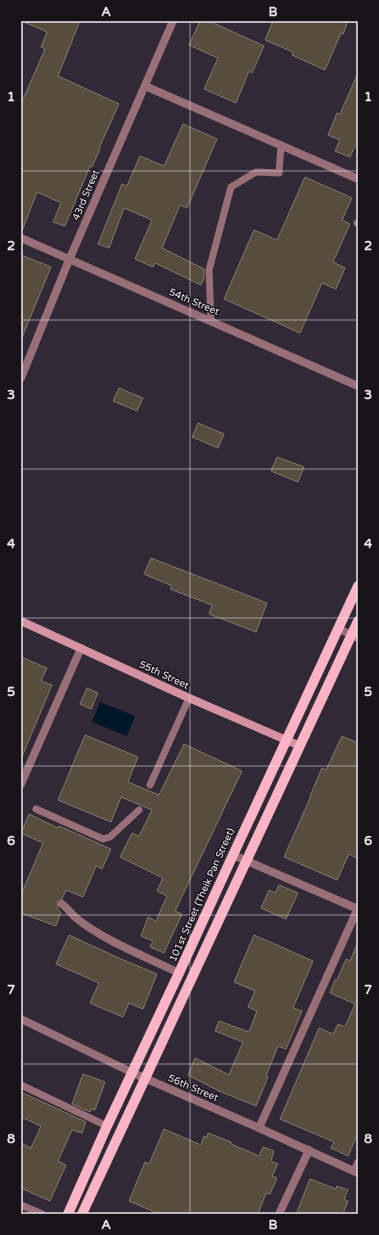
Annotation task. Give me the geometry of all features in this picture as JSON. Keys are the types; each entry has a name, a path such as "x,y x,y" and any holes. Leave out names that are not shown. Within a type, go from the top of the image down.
{"main road":[{"name":"101st Street (Theik Pan Street)","path":"68,1214 107,1126 180,973 358,586"},
{"name":"55th Street","path":"21,621 189,698 300,746"},
{"path":"82,1214 300,746 355,636 358,621"}],"street":[{"name":"43rd Street","path":"21,378 69,260 173,21"},
{"path":"145,86 358,179"},
{"name":"54th Street","path":"21,238 211,320 358,386"},
{"path":"339,629 355,636"},
{"path":"21,784 81,648"},
{"path":"233,855 358,909 259,1128"},
{"path":"62,904 75,917 97,932 180,973"},
{"name":"56th Street","path":"21,1019 145,1079 356,1172"},
{"path":"279,1214 309,1150"},
{"path":"356,1172 358,1163"}],"lane":[{"path":"211,320 209,270 231,187 256,172 279,173 281,145"},
{"path":"150,785 189,698"},
{"path":"36,810 102,840 110,837 139,810"},
{"path":"21,1085 107,1126"},
{"path":"21,1205 42,1214"}],"water":[{"path":"100,702 135,716 127,736 92,722"}],"building":[{"path":"22,21 80,21 58,76 119,104 92,167 90,166 65,226 53,222 61,203 37,192 22,231 21,104 45,49 41,47 47,32"},
{"path":"200,21 209,21 264,46 252,73 249,71 236,103 204,89 218,58 189,45"},
{"path":"273,21 348,21 343,34 341,33 325,70 292,55 293,52 265,40"},
{"path":"358,73 358,148 355,146 350,157 335,151 340,140 328,135 337,113 340,114"},
{"path":"183,124 217,139 187,208 180,205 162,248 204,269 204,279 201,285 155,263 153,267 135,259 152,220 124,208 109,248 98,244 122,184 127,186 140,156 164,166"},
{"path":"305,177 352,198 342,220 350,224 333,262 345,268 336,289 322,283 300,333 224,299 254,230 277,240"},
{"path":"21,255 51,267 21,340"},
{"path":"119,388 143,398 137,411 113,401"},
{"path":"198,423 224,434 218,448 192,437"},
{"path":"277,457 304,467 298,482 271,471"},
{"path":"151,558 267,603 256,632 209,614 212,605 170,589 172,586 144,574"},
{"path":"21,657 47,668 41,681 52,685 21,759"},
{"path":"87,688 98,693 91,709 80,704"},
{"path":"85,735 138,757 128,782 159,795 184,744 242,771 175,911 182,914 164,953 150,947 153,941 141,936 148,917 156,921 167,896 157,891 163,878 120,857 132,833 139,836 152,810 121,797 111,822 58,800"},
{"path":"342,736 358,743 358,859 349,854 337,880 284,857 322,768 326,770"},
{"path":"29,814 58,828 59,826 111,849 102,869 96,866 83,897 66,890 62,899 58,901 58,910 61,912 56,926 21,913 21,895 43,843 21,833"},
{"path":"279,885 298,893 286,919 261,908 269,890 275,893"},
{"path":"69,935 157,974 143,1009 129,1003 123,1017 90,1003 99,983 56,964"},
{"path":"254,935 313,961 293,1008 302,1011 286,1049 278,1046 266,1076 268,1077 256,1106 219,1091 188,1075 195,1058 229,1075 243,1042 215,1031 219,1021 249,1032 257,1011 248,1007 255,991 234,982"},
{"path":"358,942 358,1133 348,1156 331,1148 334,1142 280,1119 319,1028 333,1034 338,1024 345,1027 355,1004 330,993 346,959 350,961"},
{"path":"83,1074 105,1082 95,1110 91,1109 90,1112 72,1104"},
{"path":"21,1092 86,1122 82,1133 72,1130 58,1161 66,1165 50,1201 21,1188 21,1143 31,1148 41,1126 21,1117"},
{"path":"164,1129 201,1145 204,1136 207,1137 208,1133 231,1142 231,1144 259,1156 263,1147 274,1151 271,1161 278,1164 272,1176 277,1178 270,1194 266,1193 258,1214 159,1214 129,1201 145,1162 149,1164"},
{"path":"310,1179 336,1189 337,1186 348,1190 344,1199 348,1201 343,1214 296,1214"}]}
